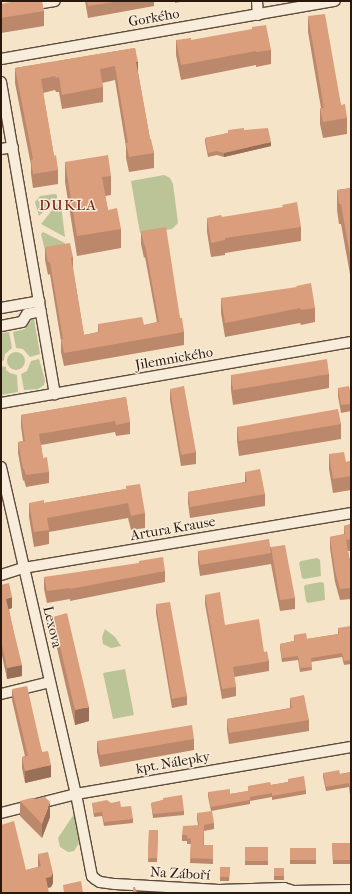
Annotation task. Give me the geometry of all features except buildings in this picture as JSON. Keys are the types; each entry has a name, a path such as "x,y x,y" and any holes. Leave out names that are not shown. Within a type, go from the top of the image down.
{"street":[{"path":"16,7 55,1"},
{"path":"257,1 258,15"},
{"name":"Gorkého","path":"1,59 335,1"},
{"path":"1,82 6,136 13,147 55,394"},
{"path":"1,149 13,147"},
{"path":"1,308 40,306"},
{"path":"1,326 22,322 27,314 40,306"},
{"name":"Jilemnického","path":"1,403 351,342"},
{"name":"Lexova","path":"1,466 23,568 76,794"},
{"name":"Artura Krause","path":"1,575 23,568 351,513"},
{"path":"1,694 50,682"},
{"name":"kpt. Nálepky","path":"1,813 76,794 351,747"},
{"name":"Na Záboří","path":"76,794 92,876 97,881 115,884 219,891 284,888 322,892 351,890"}],"green space":[{"path":"164,175 170,178 173,184 178,223 172,229 143,234 140,233 131,181"},
{"path":"57,195 57,198 39,216 35,202 40,196"},
{"path":"57,204 61,205 65,237 41,224"},
{"path":"43,232 65,243 64,247 45,250 41,234"},
{"path":"32,319 34,319 40,354 30,357 23,349 16,348 13,332 25,329"},
{"path":"9,332 12,348 5,354 4,360 1,362 1,333"},
{"path":"12,352 20,352 25,357 23,368 20,370 12,370 7,365 7,357"},
{"path":"39,359 45,380 44,385 38,389 24,390 21,374 27,371 31,361"},
{"path":"1,366 6,367 6,370 10,373 17,375 18,392 1,395"},
{"path":"317,558 320,560 321,576 304,579 302,578 299,563 301,561"},
{"path":"321,582 324,583 325,600 308,603 306,601 305,585"},
{"path":"105,629 115,637 121,646 111,648 103,644 102,637"},
{"path":"125,669 134,715 113,719 103,673"},
{"path":"74,814 79,843 74,851 68,852 60,847 58,838"}],"district":[{"name":"DUKLA","path":"68,206"}]}
